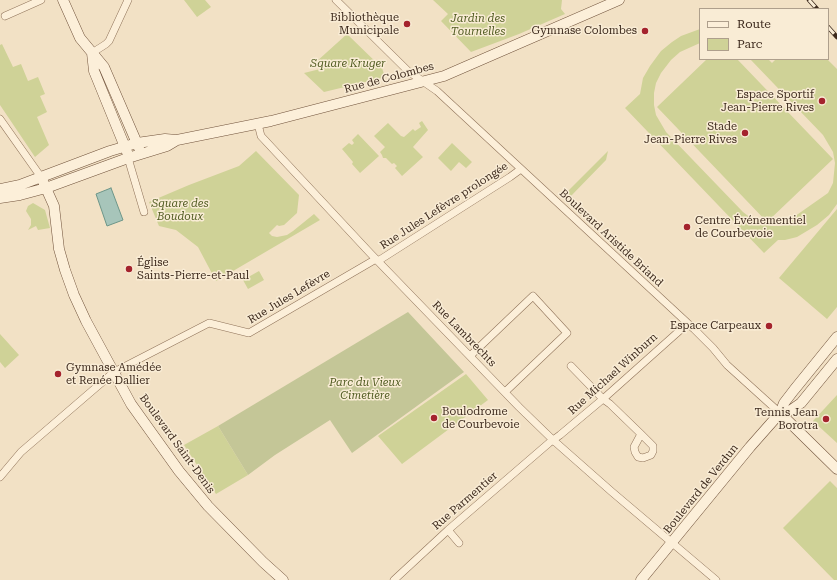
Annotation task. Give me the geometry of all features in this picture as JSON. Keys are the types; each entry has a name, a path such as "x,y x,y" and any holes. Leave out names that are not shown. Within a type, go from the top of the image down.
{"main road":[{"path":"63,0 80,38 104,67 137,143 140,154"},
{"name":"Rue de Colombes","path":"0,189 20,185 125,146 164,139 177,140 258,124 424,82 455,72 620,0"},
{"path":"92,53 94,71 125,146 128,158"},
{"name":"Rue de Colombes","path":"0,198 46,188 128,158 167,146 177,140"},
{"name":"Boulevard Saint-Denis","path":"41,177 56,213 59,249 64,270 86,321 131,404 179,470 208,506 263,562 283,580"},
{"name":"Boulevard de Verdun","path":"641,580 750,447 780,413 784,403 796,386 837,337"},
{"name":"Boulevard de Verdun","path":"780,413 791,410 801,403 837,359"},
{"path":"780,413 837,469"}],"street":[{"path":"6,16 41,0"},
{"path":"92,53 109,41 128,0"},
{"name":"Boulevard Aristide Briand","path":"336,0 408,71 436,91 521,169 687,324 727,365 780,413"},
{"path":"0,119 41,177"},
{"name":"Rue Lambrechts","path":"258,124 261,136 519,408 553,440 716,580"},
{"path":"128,158 144,212"},
{"name":"Rue Jules Lefèvre prolongée","path":"377,260 521,169"},
{"name":"Rue Jules Lefèvre","path":"114,372 209,322 249,333 377,260"},
{"path":"470,356 533,296 567,333 505,392"},
{"name":"Rue Michael Winburn","path":"553,440 604,399 687,324"},
{"path":"571,366 641,434"},
{"path":"0,477 21,452 114,372"},
{"name":"Rue Parmentier","path":"394,580 448,530 553,440"},
{"path":"448,530 459,543"}],"green space":[{"path":"184,0 205,0 211,7 197,17"},
{"name":"Jardin des Tournelles","path":"433,0 562,0 561,9 565,14 519,34 471,52 441,21 448,14"},
{"path":"699,29 699,43 680,52 671,60 661,73 656,83 654,93 656,115 666,132 743,212 759,223 772,226 781,226 828,193 833,183 835,163 833,152 823,135 751,60 769,60 772,63 775,60 828,60 837,69 837,204 829,215 817,225 797,237 778,240 764,253 625,108 640,94 643,78 661,51 681,36"},
{"name":"Square Kruger","path":"347,34 382,68 384,74 382,78 324,92 304,73 324,68 316,62"},
{"path":"2,44 13,67 21,64 28,81 38,77 45,94 40,96 47,112 37,117 49,145 35,157 0,105 0,45"},
{"name":"Stade Jean-Pierre Rives","path":"706,60 738,60 833,159 767,222 657,107"},
{"path":"422,121 428,130 413,147 423,157 402,176 395,168 397,166 394,163 392,164 386,158 383,158 380,152 385,147 374,136 388,123 401,136 404,137 413,129 415,131 421,127 419,123"},
{"path":"358,134 379,156 360,173 342,149 349,143 352,145 354,143 352,140"},
{"path":"452,143 472,162 466,168 459,162 451,171 438,158"},
{"name":"Square des Boudoux","path":"256,151 299,195 297,213 284,225 277,225 269,233 272,236 277,237 287,235 314,214 320,220 216,281 198,247 176,230 159,226 149,202 239,166"},
{"path":"608,151 606,160 570,197 566,193"},
{"path":"33,203 45,210 50,228 38,230 36,226 28,230 31,225 31,219 26,211 28,206"},
{"path":"837,209 837,307 827,319 779,278"},
{"path":"259,271 264,280 248,289 243,280"},
{"name":"Parc du Vieux Cimetière","path":"408,312 464,372 352,453 330,420 275,455 248,475 218,426"},
{"path":"0,334 19,355 5,368 0,362"},
{"name":"Boulodrome de Courbevoie","path":"466,374 488,400 402,464 378,436"},
{"name":"Tennis Jean Borotra","path":"837,395 837,443 813,421"},
{"path":"218,426 248,475 216,494 184,445"},
{"path":"830,481 837,488 837,580 834,580 783,528"}],"water":[{"path":"111,188 123,220 107,226 96,194"}],"railway":[{"path":"809,0 816,8"},
{"path":"829,28 837,37"}],"place":[{"name":"Bibliothèque Municipale","path":"407,24"},
{"name":"Gymnase Colombes","path":"645,31"},
{"name":"Espace Sportif Jean-Pierre Rives","path":"822,101"},
{"name":"Stade Jean-Pierre Rives","path":"745,133"},
{"name":"Centre Événementiel de Courbevoie","path":"687,227"},
{"name":"Église Saints-Pierre-et-Paul","path":"129,269"},
{"name":"Espace Carpeaux","path":"769,326"},
{"name":"Gymnase Amédée et Renée Dallier","path":"58,374"},
{"name":"Boulodrome de Courbevoie","path":"434,418"},
{"name":"Tennis Jean Borotra","path":"826,419"}]}
